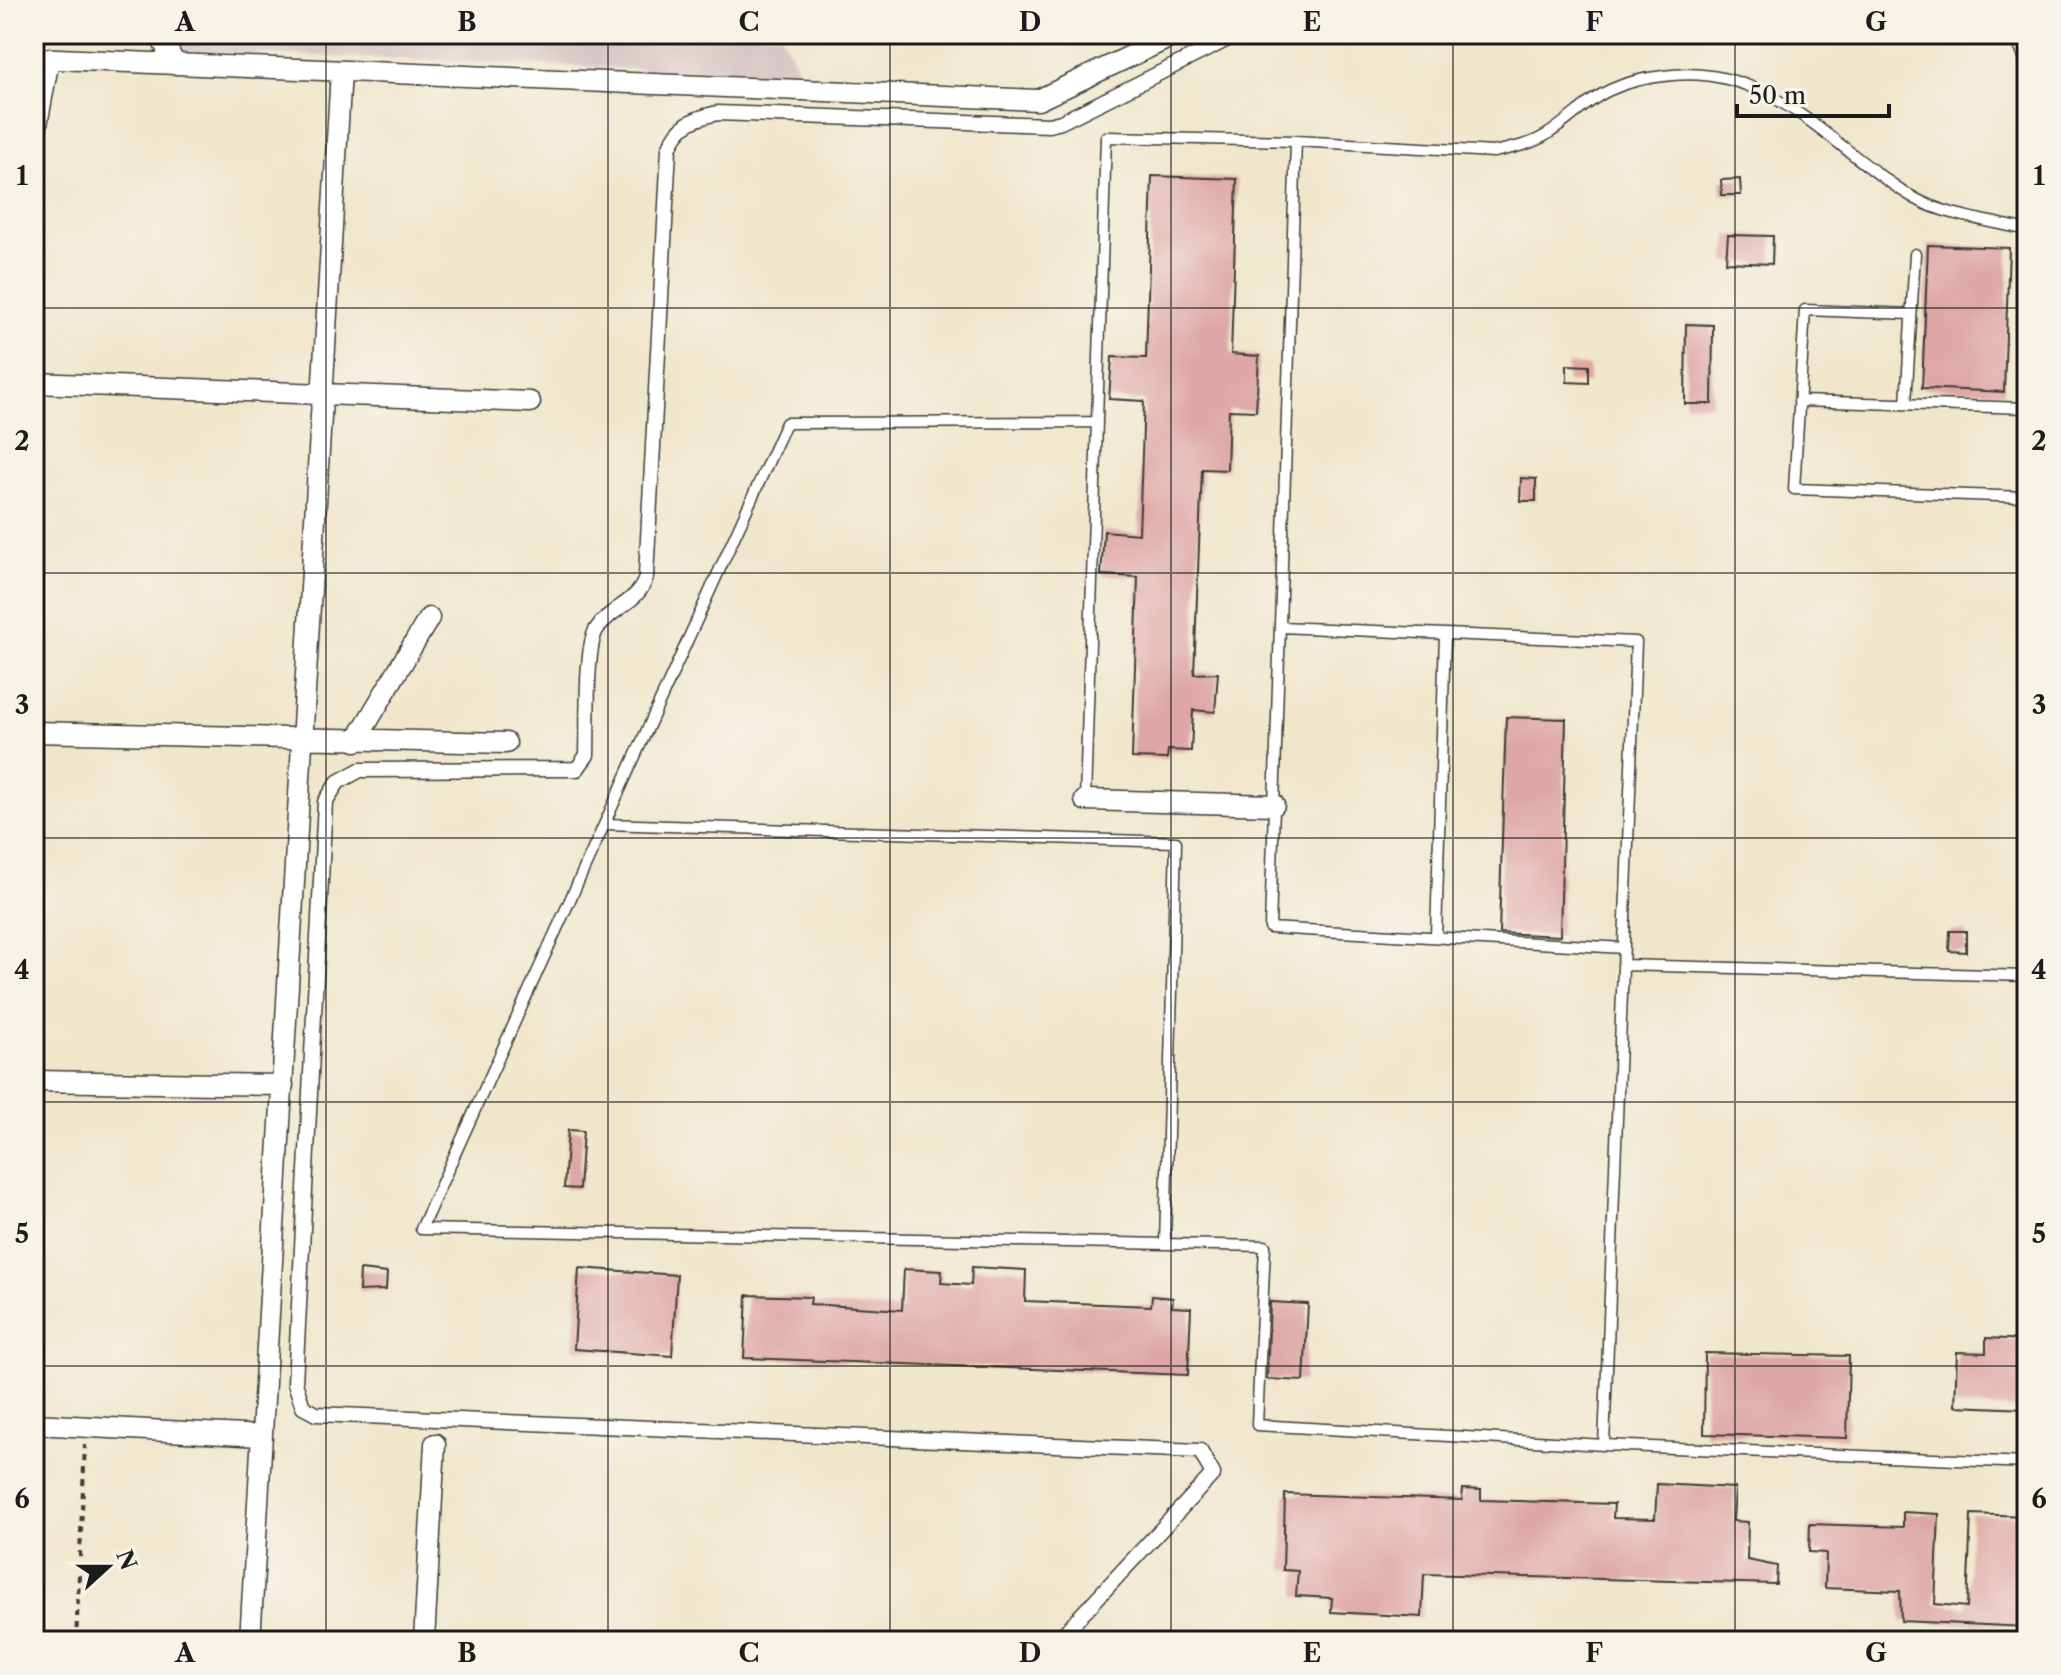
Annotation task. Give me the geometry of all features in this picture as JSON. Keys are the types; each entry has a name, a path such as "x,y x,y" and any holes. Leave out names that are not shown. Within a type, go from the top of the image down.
{"street":[{"path":"159,34 175,64"},
{"path":"34,141 42,59 1038,100 1177,34"},
{"path":"1057,1641 1213,1474 1200,1451 316,1414 303,1407 295,1383 325,802 338,782 360,770 577,769 587,755 592,639 606,617 639,592 646,576 669,149 675,132 685,123 717,113 1049,125 1061,122 1238,34"},
{"path":"250,1641 341,71"},
{"path":"34,383 530,402"},
{"path":"356,741 429,618"},
{"path":"34,732 302,741 506,743"},
{"path":"1085,800 1274,805"},
{"path":"34,1081 283,1085"},
{"path":"34,1424 262,1436"},
{"path":"424,1641 435,1444"}],"lane":[{"path":"2014,34 2027,64"},
{"path":"1085,800 1106,137 1296,141 1494,152 1521,147 1546,135 1608,90 1637,80 1666,75 1715,74 1752,85 1787,104 1877,175 1920,201 2027,230"},
{"path":"1296,141 1270,928 1624,948"},
{"path":"1906,404 1915,254"},
{"path":"1911,314 1805,310 1794,489 2027,497"},
{"path":"1799,401 2027,408"},
{"path":"1097,422 786,423 421,1229 1265,1246 1257,1425 1604,1445 2027,1463"},
{"path":"1280,627 1636,642 1604,1445"},
{"path":"1436,937 1445,634"},
{"path":"605,824 1176,842 1165,1244"},
{"path":"1623,965 2027,976"}],"path":[{"path":"76,1641 86,1426"}],"shaded area":[{"path":"175,34 781,34 801,75 183,51"}],"building":[{"path":"1152,176 1237,179 1231,354 1259,356 1256,411 1229,410 1227,470 1202,469 1194,674 1218,673 1215,712 1193,710 1191,751 1168,750 1167,759 1132,758 1138,577 1101,575 1104,531 1139,534 1144,401 1109,399 1112,357 1146,358"},
{"path":"1740,179 1741,195 1722,195 1721,180"},
{"path":"1728,235 1773,236 1772,264 1726,262"},
{"path":"1928,245 2009,248 2004,392 1922,388"},
{"path":"1686,324 1713,325 1712,404 1685,404"},
{"path":"1567,365 1589,366 1589,383 1567,382"},
{"path":"1521,478 1536,479 1536,501 1520,501"},
{"path":"1506,717 1566,719 1560,936 1499,933"},
{"path":"1950,931 1966,931 1966,952 1949,951"},
{"path":"568,1130 583,1131 579,1189 564,1188"},
{"path":"972,1267 1026,1270 1025,1301 1151,1306 1152,1296 1173,1298 1172,1307 1191,1308 1188,1375 744,1358 747,1295 811,1297 810,1304 902,1310 904,1269 942,1271 941,1283 971,1285"},
{"path":"579,1268 677,1275 672,1356 574,1349"},
{"path":"360,1270 387,1273 386,1290 359,1291"},
{"path":"1270,1302 1308,1304 1304,1381 1267,1379"},
{"path":"1986,1338 2027,1340 2027,1409 1955,1406 1957,1352 1986,1353"},
{"path":"1705,1353 1849,1356 1847,1438 1704,1434"},
{"path":"1657,1484 1735,1488 1733,1521 1748,1522 1747,1560 1777,1566 1776,1584 1424,1574 1422,1617 1331,1612 1332,1598 1296,1596 1298,1571 1283,1570 1285,1494 1462,1500 1463,1489 1481,1490 1481,1500 1614,1504 1613,1518 1655,1519"},
{"path":"1903,1512 1939,1514 1935,1604 1967,1607 1971,1514 2027,1516 2027,1627 1901,1621 1900,1591 1825,1588 1826,1553 1809,1552 1810,1524 1903,1527"}]}
